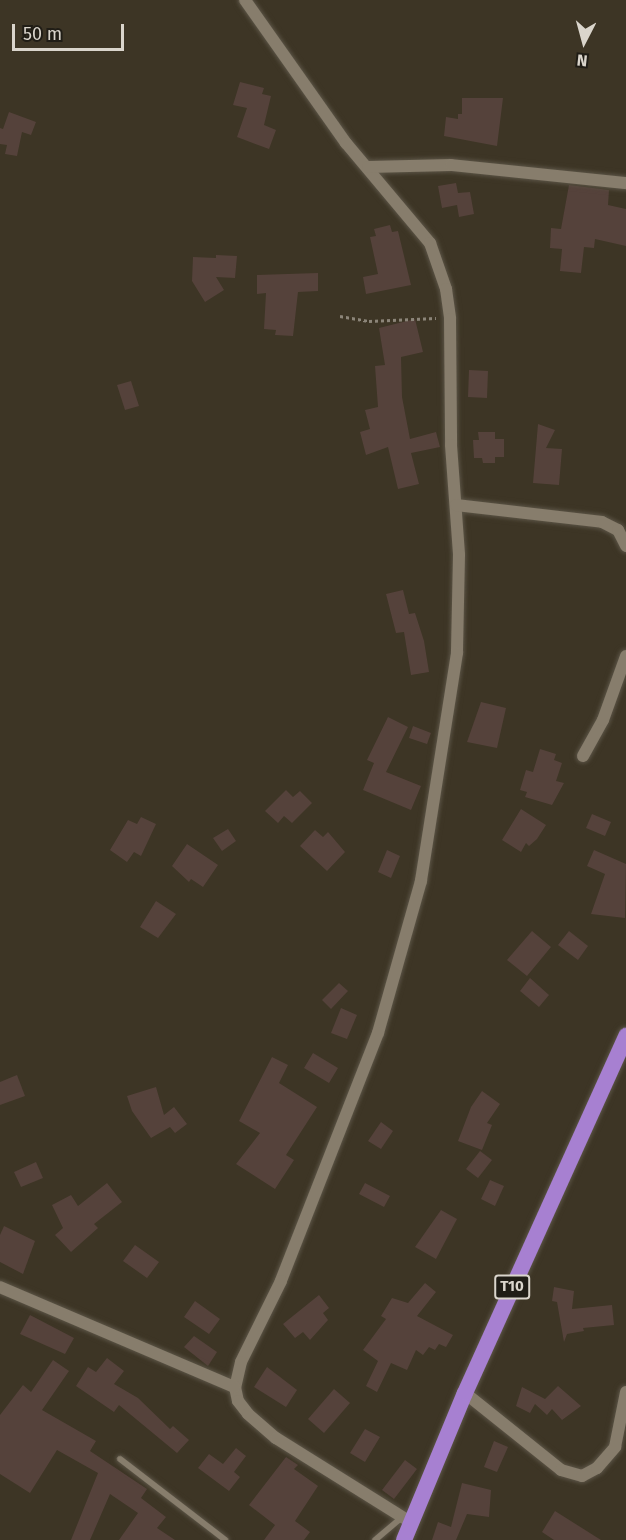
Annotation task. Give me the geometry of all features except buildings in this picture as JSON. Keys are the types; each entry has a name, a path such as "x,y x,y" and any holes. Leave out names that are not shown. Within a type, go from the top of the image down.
{"highway":[{"name":"T10","path":"404,1540 407,1520 626,1036"}],"street":[{"path":"245,0 346,143 430,243 446,289 450,319 459,555 457,653 416,899 378,1033 281,1281 241,1362 235,1387 238,1401 248,1414 276,1438 407,1520"},
{"path":"368,167 451,165 626,183"},
{"path":"456,505 602,522 618,530 626,546"},
{"path":"583,756 603,720 626,656"},
{"path":"0,1287 235,1387"},
{"path":"465,1393 561,1470 582,1476 597,1468 615,1447 626,1392"}],"lane":[{"path":"120,1459 225,1540"},
{"path":"375,1540 407,1520"}],"path":[{"path":"340,316 369,321 419,316 450,319"}]}
